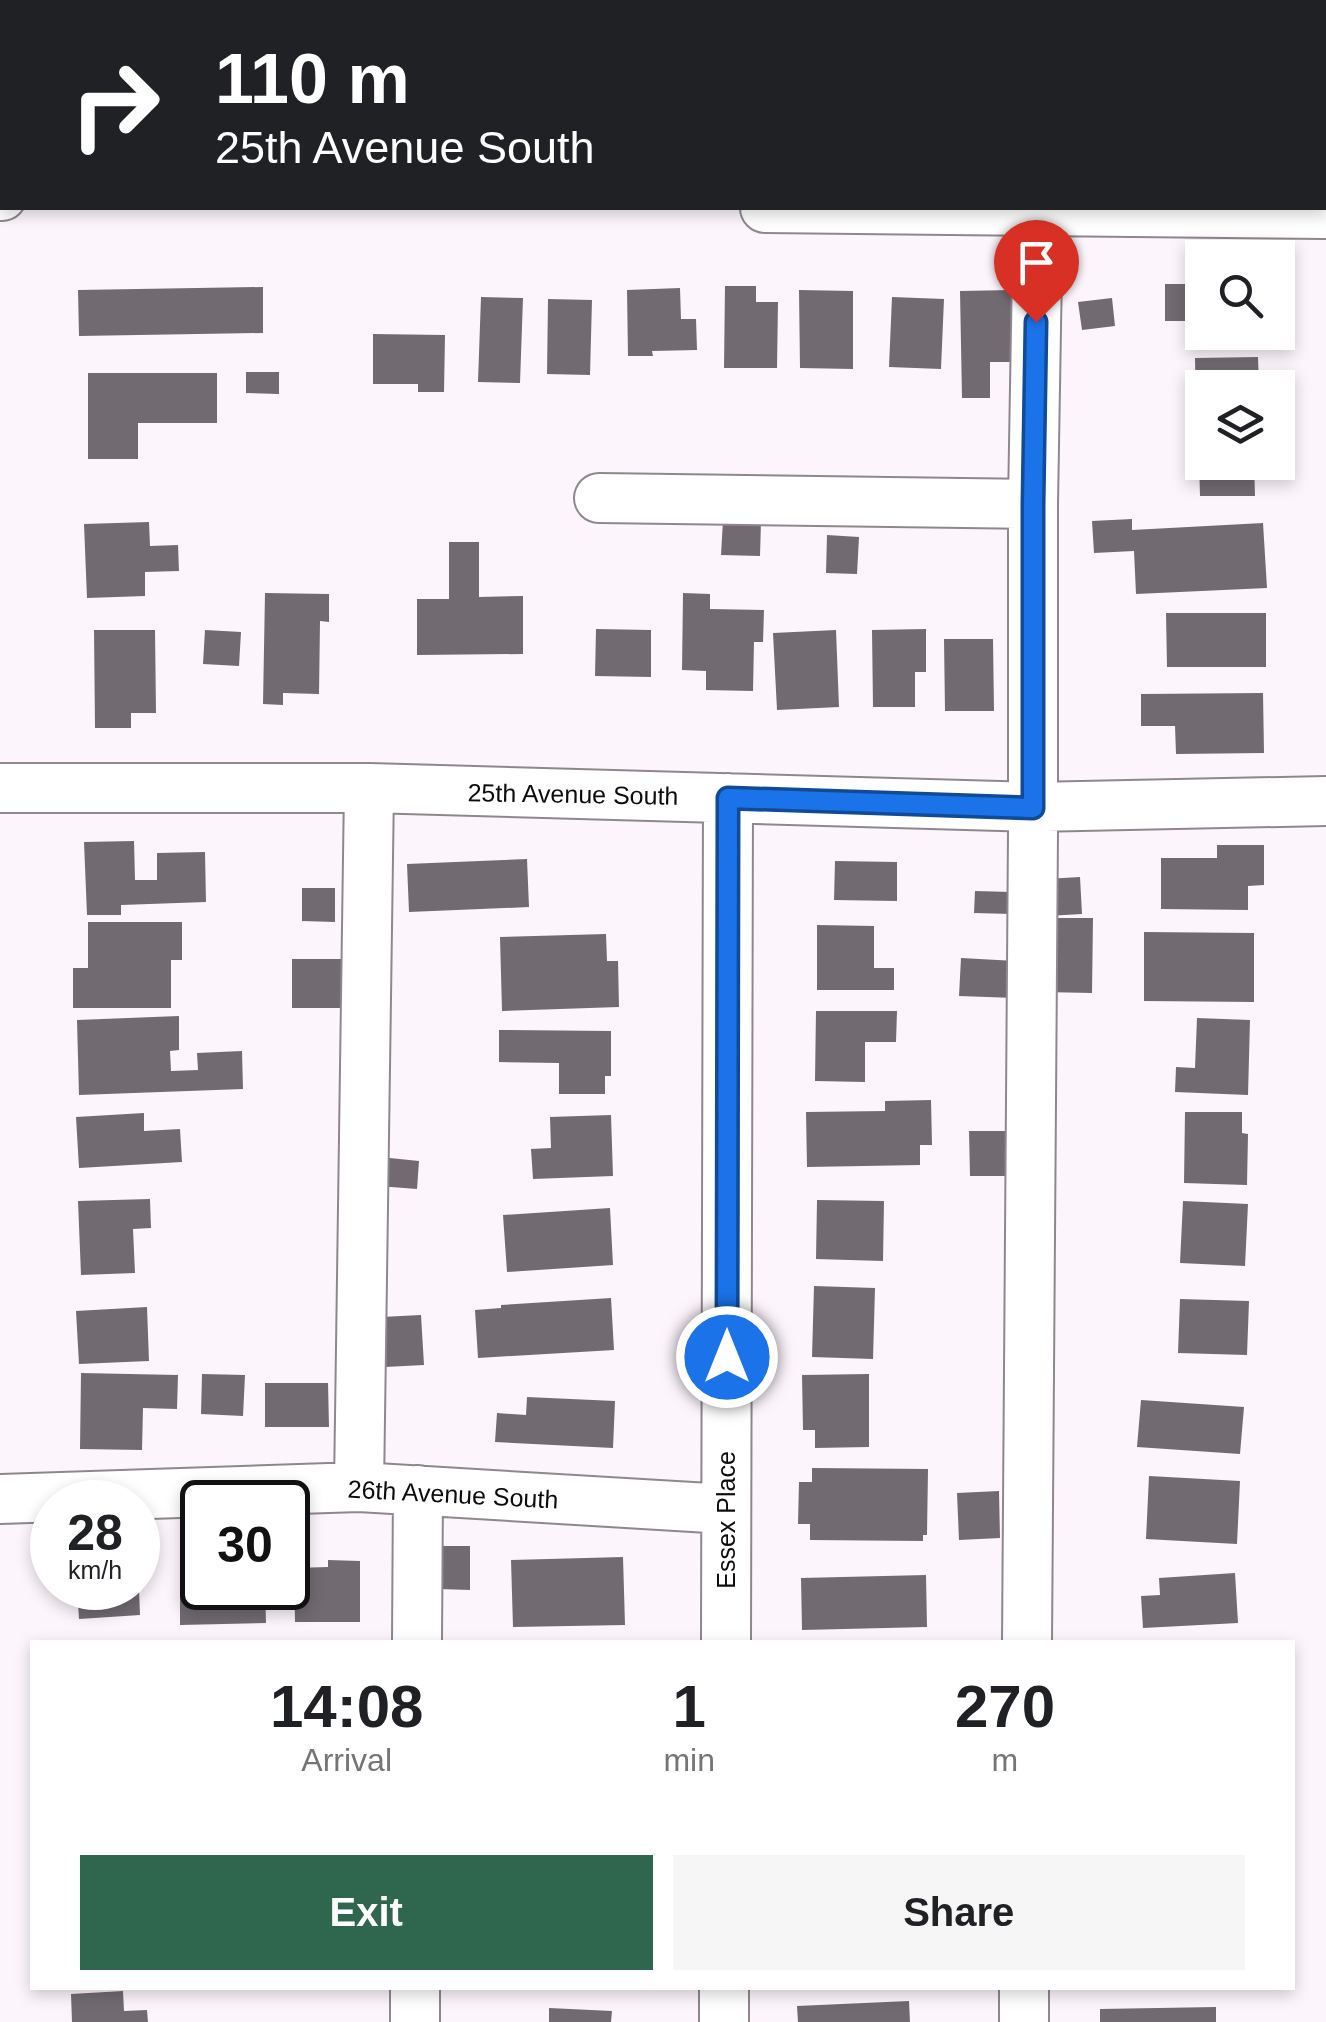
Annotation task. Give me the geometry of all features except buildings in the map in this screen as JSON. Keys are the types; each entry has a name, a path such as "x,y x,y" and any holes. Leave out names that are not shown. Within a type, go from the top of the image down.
{"street":[{"path":"976,210 1326,214"},
{"path":"1027,1640 1038,211"},
{"path":"599,498 1033,504"},
{"name":"25th Avenue South","path":"0,788 369,788 1033,808 1326,801"},
{"path":"359,1487 369,788"},
{"name":"Essex Place","path":"726,1640 728,798"},
{"name":"26th Avenue South","path":"0,1498 359,1487 726,1509"},
{"path":"417,1640 418,1490"},
{"path":"414,2022 415,1990"},
{"path":"724,1990 724,2022"},
{"path":"1024,1990 1024,2022"}],"route":[{"path":"727,1357 728,798 1033,808 1036,322"}]}
